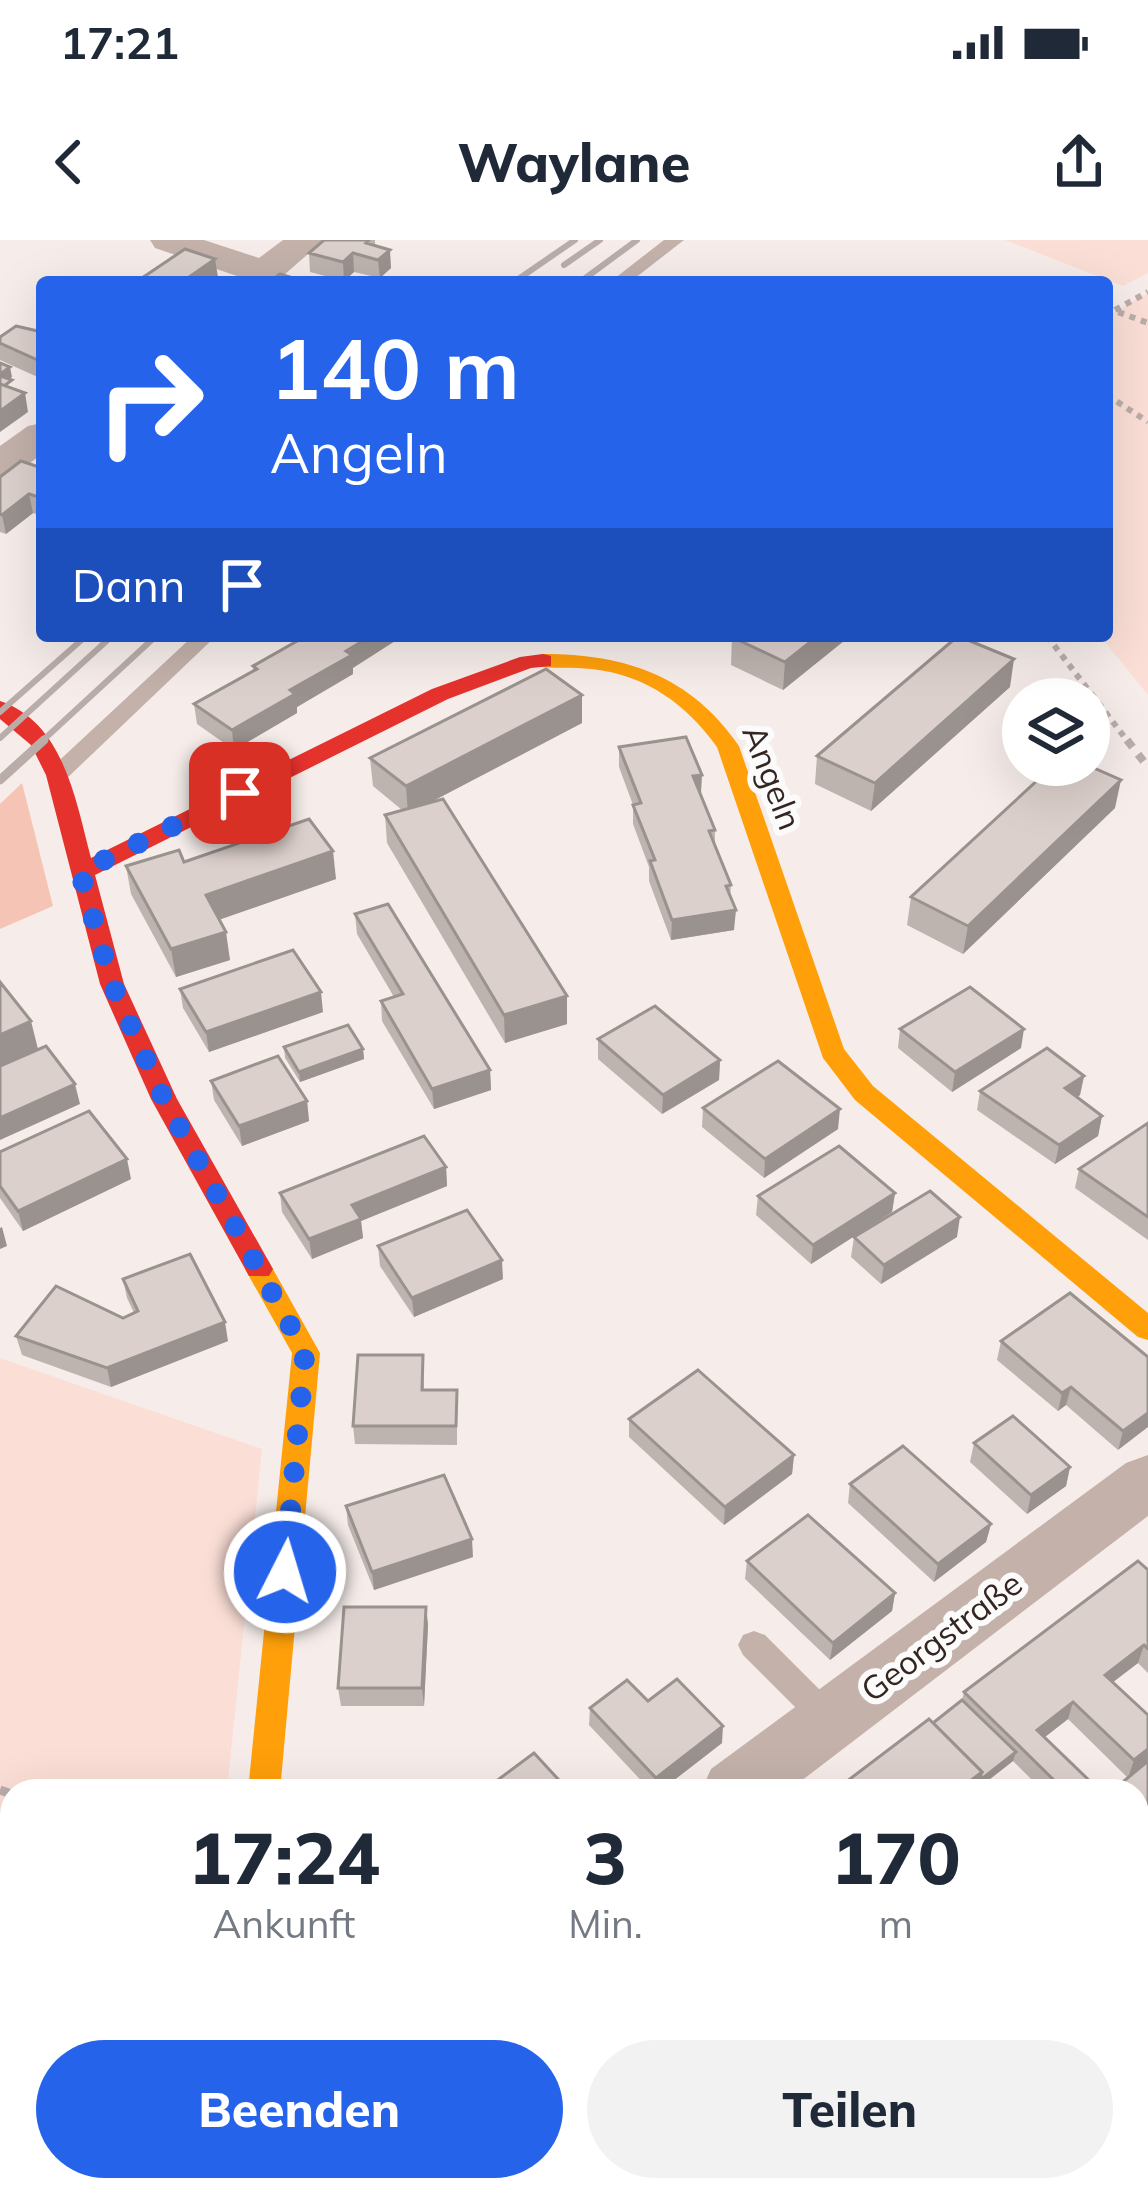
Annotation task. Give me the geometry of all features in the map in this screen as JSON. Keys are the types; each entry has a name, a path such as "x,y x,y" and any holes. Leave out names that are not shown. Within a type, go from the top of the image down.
{"street":[{"path":"168,240 257,276"},
{"path":"260,276 306,240"},
{"path":"0,465 36,438"},
{"name":"Angeln","path":"80,872 440,694 528,662 570,660 631,670 676,688 706,711 728,746 832,1052 864,1093 1148,1329"},
{"path":"0,708 40,741 57,775 112,984 164,1099 305,1352 265,1779"},
{"name":"Georgstraße","path":"751,1779 1148,1481"}],"lane":[{"path":"627,276 675,240"},
{"path":"57,775 200,642"},
{"path":"754,1645 829,1720"}],"path":[{"path":"1113,308 1148,292"},
{"path":"1113,310 1148,322"},
{"path":"1113,399 1148,422"},
{"path":"1052,642 1148,767"}],"shaded area":[{"path":"1005,240 1148,240 1148,273 1123,286 1113,282 1113,276 1097,276"},
{"path":"1148,293 1148,695 1105,642 1113,642 1113,313"},
{"path":"22,783 53,906 0,929 0,804"},
{"path":"0,1358 262,1449 228,1779 0,1779"}],"building":[{"path":"324,240 369,240 366,243 390,250 378,260 353,253 343,262 309,253"},
{"path":"185,249 215,259 191,276 145,276"},
{"path":"16,326 36,331 36,359 0,343 0,337"},
{"path":"0,384 25,393 0,411"},
{"path":"21,461 36,466 36,496 29,494 0,514 0,477"},
{"path":"295,642 361,642 346,651 352,655 290,690 295,694 232,730 194,704 257,669 253,666"},
{"path":"743,642 810,642 785,662"},
{"path":"951,642 973,642 1014,659 875,783 817,756"},
{"path":"546,669 582,695 406,786 370,758"},
{"path":"686,737 702,775 693,776 715,830 709,831 736,910 672,920 633,805 641,803 619,747"},
{"path":"1110,775 1121,780 968,926 911,897 1031,786 1110,786"},
{"path":"443,799 567,996 504,1015 385,815"},
{"path":"309,819 333,851 206,895 226,932 171,949 126,866 179,850 184,862"},
{"path":"388,904 490,1070 432,1089 381,1001 403,994 355,914"},
{"path":"293,950 321,992 206,1032 180,989"},
{"path":"0,982 31,1021 0,1035"},
{"path":"970,987 1024,1029 955,1072 900,1029"},
{"path":"655,1006 720,1060 663,1095 598,1039"},
{"path":"348,1025 363,1049 299,1072 284,1047"},
{"path":"46,1046 75,1084 0,1118 0,1066"},
{"path":"1047,1048 1084,1076 1065,1088 1102,1116 1059,1145 980,1091"},
{"path":"278,1056 307,1101 239,1126 211,1081"},
{"path":"778,1061 840,1109 765,1159 703,1108"},
{"path":"89,1111 127,1159 18,1211 0,1186 0,1152"},
{"path":"1148,1123 1148,1217 1079,1169"},
{"path":"424,1136 446,1167 352,1205 361,1219 309,1239 280,1193"},
{"path":"839,1146 895,1193 813,1245 758,1196"},
{"path":"930,1191 960,1217 884,1265 854,1237"},
{"path":"467,1210 502,1260 412,1298 378,1246"},
{"path":"190,1254 225,1322 107,1368 16,1336 56,1286 123,1318 138,1311 123,1279"},
{"path":"1070,1293 1148,1357 1148,1413 1123,1431 1071,1387 1062,1393 1001,1341"},
{"path":"358,1355 423,1355 422,1390 457,1390 456,1426 353,1426"},
{"path":"698,1370 794,1455 725,1507 629,1419"},
{"path":"1013,1416 1070,1467 1031,1495 974,1443"},
{"path":"903,1446 991,1524 938,1564 850,1484"},
{"path":"444,1475 472,1539 372,1572 346,1506"},
{"path":"808,1515 895,1593 833,1643 747,1561"},
{"path":"1138,1561 1148,1570 1148,1649 1144,1645 1105,1675 1148,1715 1148,1749 1134,1760 1073,1702 1037,1730 1088,1779 1053,1779 964,1692"},
{"path":"344,1607 426,1607 422,1688 338,1688"},
{"path":"677,1679 723,1726 656,1778 590,1708 627,1680 648,1701"},
{"path":"962,1700 1016,1752 980,1779 982,1772 933,1723"},
{"path":"929,1719 982,1772 973,1779 850,1779"},
{"path":"534,1753 558,1779 499,1779"},
{"path":"1148,1761 1148,1779 1126,1779"}],"railway":[{"path":"523,276 575,240"},
{"path":"564,265 600,240"},
{"path":"588,276 637,240"},
{"path":"0,712 79,642"},
{"path":"0,738 105,642"},
{"path":"40,743 149,642"},
{"path":"0,780 44,740"}],"traffic: slow":[{"path":"543,661 599,663 649,677 671,688 711,723 728,746 832,1052 864,1093 1148,1329"},
{"path":"259,1269 306,1353 265,1779"}],"traffic: jam":[{"path":"80,873 440,694 528,662 543,661"},
{"path":"0,708 40,741 57,775 112,984 164,1099 259,1269"}],"route":[{"path":"240,793 80,872 112,984 164,1099 305,1352 285,1572"}]}
